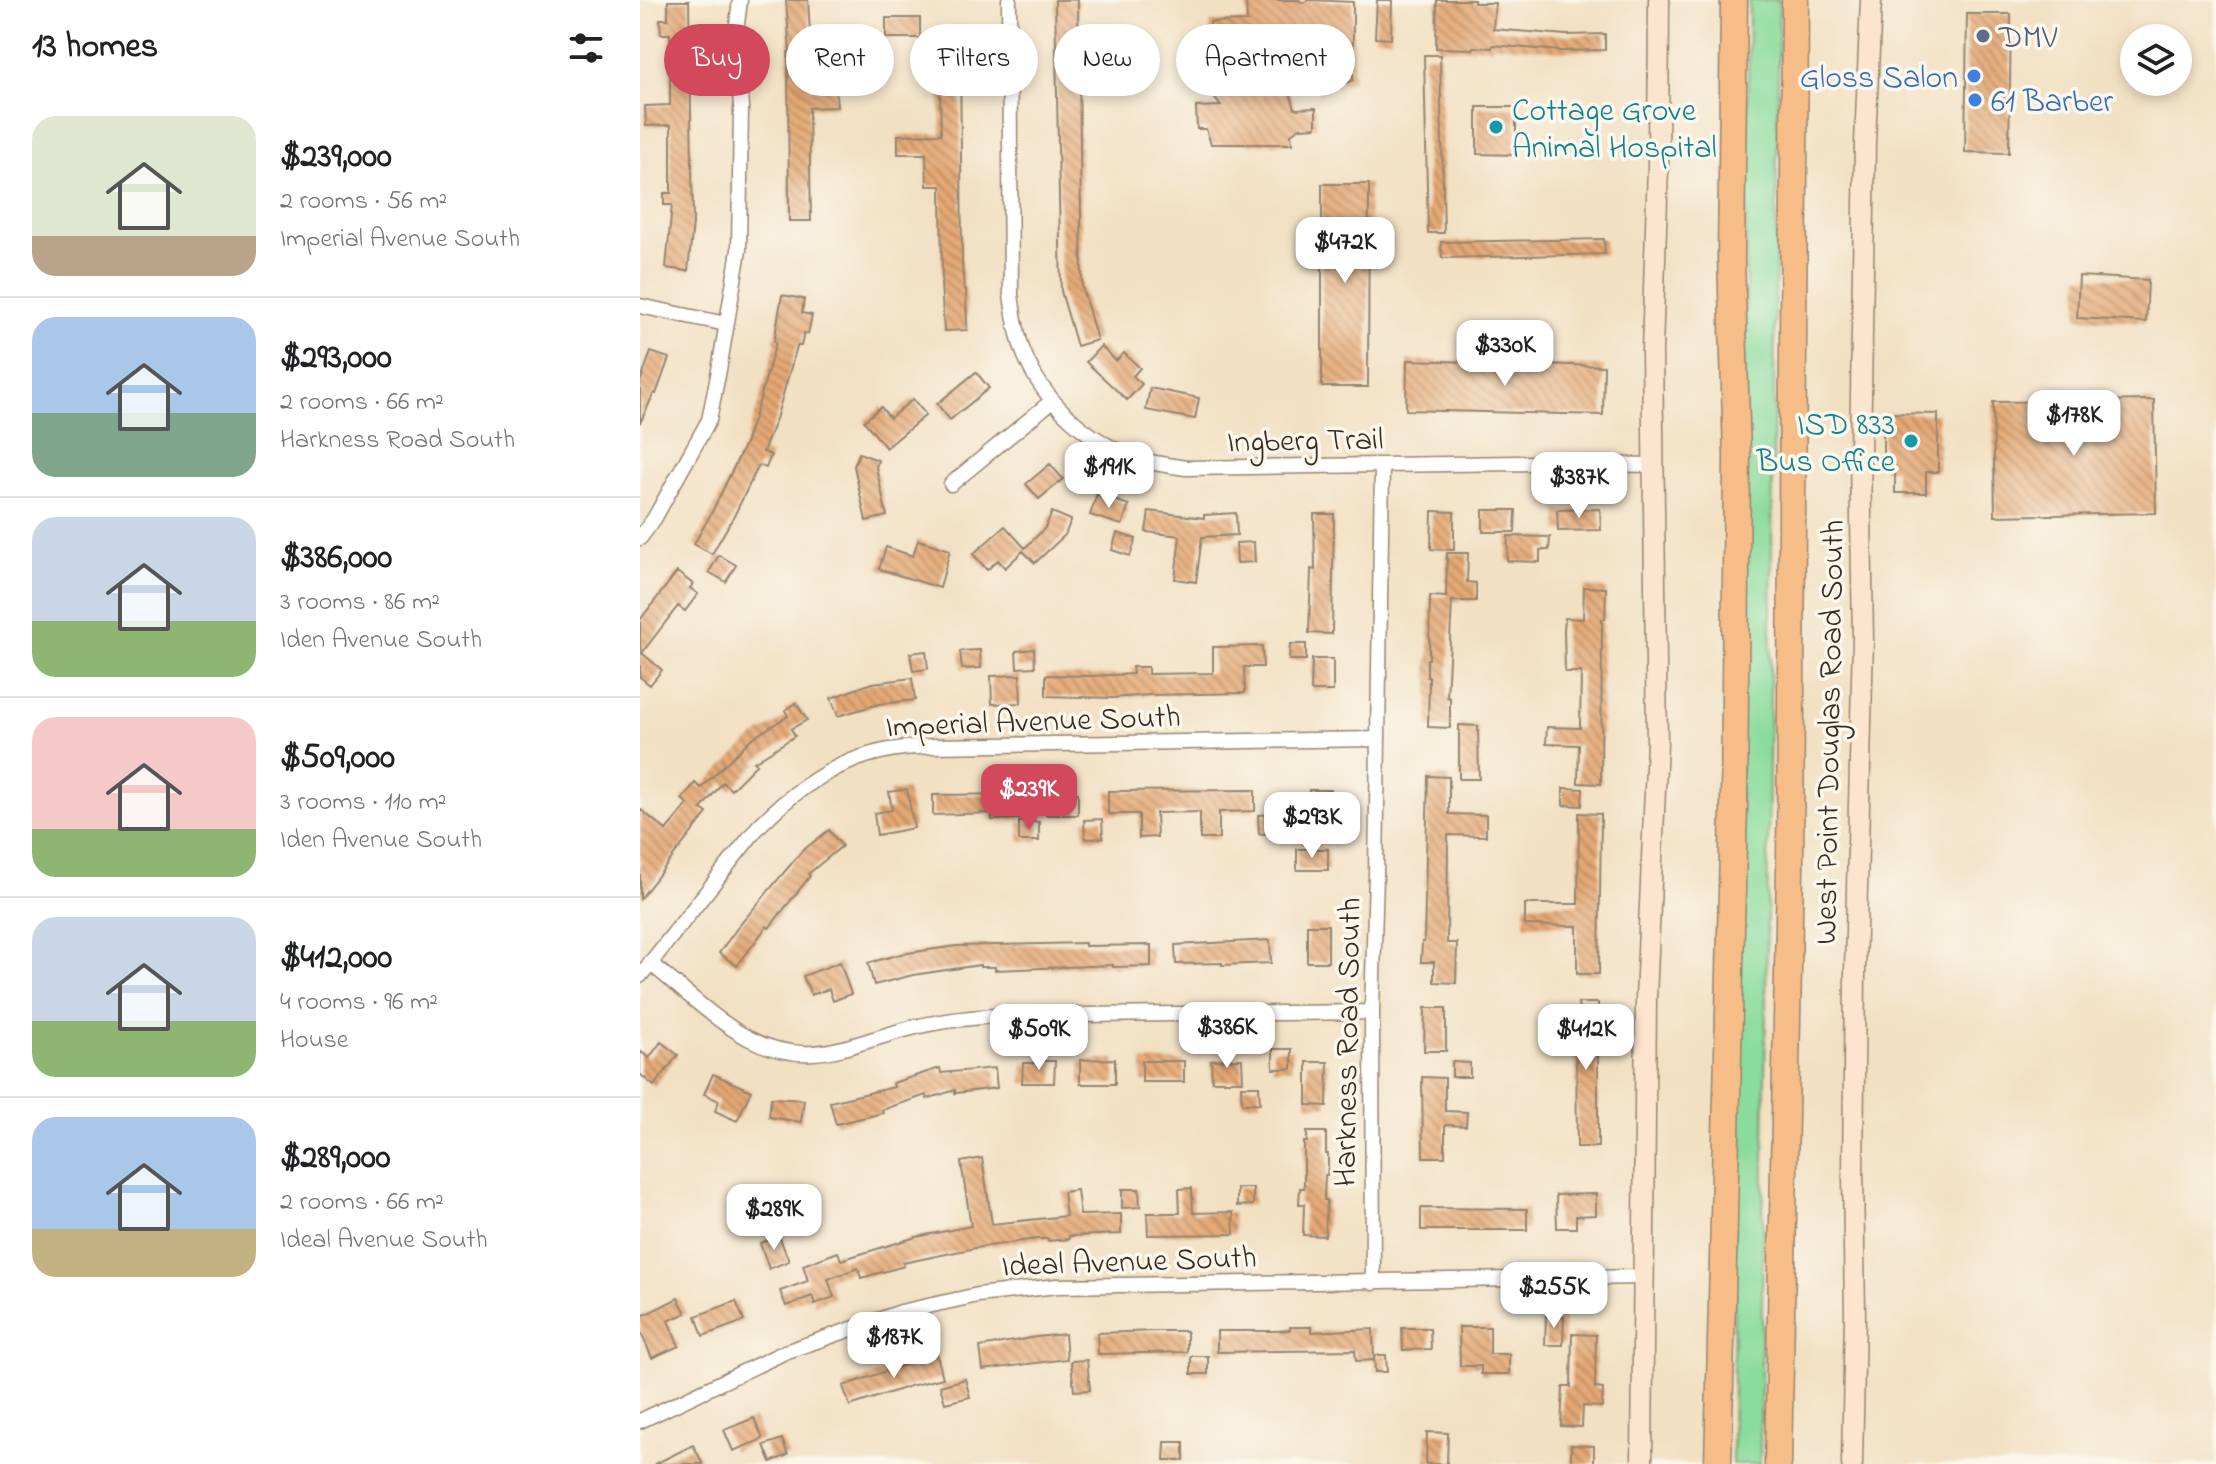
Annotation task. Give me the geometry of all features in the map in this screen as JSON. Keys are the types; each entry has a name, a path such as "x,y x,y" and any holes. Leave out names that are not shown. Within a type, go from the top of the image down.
{"highway":[{"path":"1718,1464 1735,791 1737,456 1731,257 1734,0"},
{"path":"1778,1464 1790,855 1795,0"}],"street":[{"path":"640,538 654,519 709,420 739,250 741,107 736,32 740,0"},
{"name":"Ingberg Trail","path":"1009,0 1011,295 1024,354 1052,401 1074,422 1124,454 1156,464 1186,468 1518,463 1653,465"},
{"path":"1642,1464 1646,998 1657,743 1652,351 1659,0"},
{"name":"West Point Douglas Road South","path":"1852,1464 1855,1003 1863,638 1860,425 1871,0"},
{"path":"640,306 726,324"},
{"path":"951,484 1052,401"},
{"name":"Harkness Road South","path":"1373,1283 1372,1012 1382,466"},
{"name":"Imperial Avenue South","path":"640,976 758,827 800,789 854,760 890,750 933,746 1378,739"},
{"path":"650,963 729,1026 769,1047 792,1053 816,1054 840,1050 910,1028 994,1016 1372,1012"},
{"name":"Ideal Avenue South","path":"640,1421 785,1352 901,1312 978,1295 1057,1286 1644,1277"}],"green space":[{"path":"1749,0 1779,0 1760,1464 1732,1464"}],"building":[{"path":"786,0 808,0 810,24 788,24"},
{"path":"1055,0 1078,0 1078,24 1055,24"},
{"path":"1246,0 1353,2 1353,24 1210,24 1247,21"},
{"path":"1377,0 1392,0 1391,39 1375,38"},
{"path":"1437,0 1495,3 1493,29 1566,35 1605,34 1605,50 1560,51 1493,45 1492,48 1473,49 1436,48"},
{"path":"668,1 689,1 689,24 664,24 664,34 661,34 660,19 668,19"},
{"path":"1967,14 2011,14 2009,153 1965,152"},
{"path":"886,18 920,18 920,24 910,24 910,38 894,38 894,24 886,24"},
{"path":"1424,55 1440,55 1444,233 1428,233"},
{"path":"670,96 691,96 693,223 688,271 666,268 672,205 664,205 664,193 671,193 671,125 646,126 645,106 670,105"},
{"path":"788,96 836,96 837,107 809,108 811,221 789,221"},
{"path":"940,96 960,96 962,264 967,330 944,331 941,186 927,186 926,154 898,154 898,135 941,134"},
{"path":"1057,96 1079,96 1082,287 1097,340 1077,346 1061,291"},
{"path":"1213,96 1291,96 1295,109 1316,108 1316,127 1300,128 1291,134 1292,144 1211,144 1206,129 1197,129 1196,107 1221,106"},
{"name":"Cottage Grove Animal Hospital","path":"1477,107 1516,107 1516,155 1477,154"},
{"path":"1322,184 1369,184 1368,387 1322,387"},
{"path":"1604,239 1605,254 1442,258 1441,242"},
{"path":"2079,276 2148,280 2146,322 2077,318"},
{"path":"782,295 804,299 802,313 812,315 808,334 804,333 801,346 797,346 763,452 771,455 766,468 759,465 712,554 694,544 745,444 776,342"},
{"path":"1101,346 1116,361 1124,353 1140,368 1133,376 1142,384 1127,400 1086,362"},
{"path":"651,352 669,358 656,394 640,423 640,382"},
{"path":"1407,360 1604,366 1603,415 1406,410"},
{"path":"976,372 989,388 950,420 937,404"},
{"path":"1150,388 1199,398 1195,419 1146,410"},
{"path":"913,399 926,415 886,448 864,421 881,407 890,418"},
{"path":"2154,400 2156,513 1995,516 1993,402"},
{"name":"ISD 833 Bus Office","path":"1883,413 1938,414 1938,472 1926,472 1926,493 1895,493 1895,469 1883,469"},
{"path":"859,453 878,460 876,467 887,516 866,521 854,466"},
{"path":"1050,464 1063,479 1039,499 1026,484"},
{"path":"1097,494 1129,505 1122,525 1090,515"},
{"path":"1600,509 1601,530 1558,531 1557,510"},
{"path":"1483,510 1516,510 1515,532 1483,532"},
{"path":"1149,511 1204,518 1204,515 1236,513 1237,535 1202,537 1196,582 1175,579 1180,536 1146,532"},
{"path":"1432,511 1454,512 1454,550 1431,549"},
{"path":"1052,512 1071,520 1065,535 1035,563 1023,551 1005,568 998,560 987,570 973,554 1005,526 1025,548 1045,528"},
{"path":"1314,514 1334,514 1332,634 1309,633 1311,569 1315,570"},
{"path":"1117,533 1136,539 1130,556 1112,550"},
{"path":"1508,536 1550,537 1549,550 1540,550 1540,562 1507,561"},
{"path":"918,540 950,550 940,588 879,569 886,547 913,556"},
{"path":"1254,542 1255,562 1237,563 1236,543"},
{"path":"1447,553 1468,553 1467,582 1476,583 1476,601 1452,601 1447,697 1450,698 1450,728 1428,727 1430,596 1446,597"},
{"path":"719,555 736,565 726,582 709,572"},
{"path":"677,572 693,584 690,588 698,594 685,611 678,606 642,653 662,670 650,685 640,677 640,620"},
{"path":"1584,587 1606,588 1605,619 1602,619 1601,784 1578,783 1579,745 1546,744 1547,727 1580,728 1581,672 1565,672 1564,630 1565,618 1583,619"},
{"path":"1290,644 1306,644 1306,660 1289,660"},
{"path":"1262,646 1263,667 1244,667 1245,693 1113,698 1046,696 1046,675 1133,674 1132,667 1148,667 1148,674 1213,673 1213,647"},
{"path":"1034,649 1035,667 1017,668 1016,651"},
{"path":"980,650 981,668 962,669 960,651"},
{"path":"926,651 928,669 913,671 910,653"},
{"path":"1312,659 1333,659 1333,691 1311,691"},
{"path":"1020,675 1021,703 992,704 991,676"},
{"path":"912,678 915,700 879,704 838,716 831,698 872,683"},
{"path":"796,703 807,720 791,729 795,736 754,762 757,764 731,790 723,782 701,809 707,813 640,899 640,809 666,830 688,804 682,799 695,783 701,788 751,739 788,716 785,710"},
{"path":"1459,725 1478,726 1479,779 1459,779"},
{"path":"1428,776 1449,777 1449,814 1486,815 1486,836 1448,835 1447,943 1457,943 1456,983 1434,982 1434,962 1421,962"},
{"path":"1563,788 1583,789 1582,806 1563,805"},
{"path":"907,789 914,828 877,835 874,813 892,810 889,792"},
{"path":"1255,790 1255,811 1219,812 1219,839 1200,839 1200,812 1156,813 1157,837 1139,838 1139,814 1108,814 1108,791"},
{"path":"1309,790 1331,790 1330,823 1309,823"},
{"path":"1047,793 1078,793 1078,815 1046,815"},
{"path":"1019,794 1020,819 992,820 992,813 933,815 933,795"},
{"path":"1579,813 1601,814 1599,974 1577,974 1577,926 1525,925 1525,904 1578,904"},
{"path":"1276,814 1277,833 1259,834 1258,815"},
{"path":"1102,819 1103,838 1085,839 1084,820"},
{"path":"1019,822 1039,822 1039,841 1019,841"},
{"path":"829,830 842,846 808,874 810,876 737,966 719,953 802,851"},
{"path":"1297,849 1328,849 1328,870 1297,870"},
{"path":"1307,925 1328,925 1328,962 1307,962"},
{"path":"1270,940 1271,963 1176,964 1175,945"},
{"path":"1085,943 1085,946 1151,945 1151,966 995,970 995,967 980,965 913,975 874,985 868,963 901,954 956,946"},
{"path":"840,962 851,994 833,1001 829,989 811,995 803,976"},
{"path":"1578,1003 1598,1003 1598,1147 1577,1147 1576,1043 1570,1043 1570,1012 1579,1012"},
{"path":"1425,1008 1446,1008 1446,1051 1424,1051"},
{"path":"661,1042 678,1055 654,1086 640,1074 640,1051 649,1058"},
{"path":"1273,1049 1292,1049 1292,1069 1273,1069"},
{"path":"1115,1059 1115,1084 1080,1084 1080,1060"},
{"path":"1242,1059 1243,1081 1212,1081 1211,1060"},
{"path":"1055,1061 1054,1083 1022,1083 1023,1063"},
{"path":"1142,1061 1184,1061 1184,1082 1142,1082"},
{"path":"1307,1062 1328,1062 1327,1106 1307,1105"},
{"path":"1452,1062 1470,1063 1470,1077 1452,1077"},
{"path":"940,1068 941,1073 995,1068 997,1088 955,1093 955,1090 927,1099 926,1095 882,1110 883,1113 836,1124 830,1102 894,1087 893,1083"},
{"path":"713,1074 751,1091 737,1121 715,1111 719,1101 704,1094"},
{"path":"1422,1077 1445,1078 1445,1111 1467,1112 1466,1126 1445,1125 1445,1157 1423,1157"},
{"path":"1241,1086 1259,1086 1260,1103 1242,1104"},
{"path":"771,1098 804,1100 801,1122 769,1117"},
{"path":"1307,1132 1326,1132 1325,1236 1303,1235 1304,1204 1299,1204 1300,1188 1304,1188 1304,1142 1307,1142"},
{"path":"982,1158 992,1224 1066,1216 1063,1192 1077,1190 1080,1215 1121,1214 1121,1234 1069,1236 1069,1239 1048,1241 1036,1239 975,1248 903,1263 904,1266 861,1278 858,1268 828,1279 834,1297 815,1304 812,1296 786,1306 780,1291 808,1281 803,1265 838,1252 841,1260 916,1237 971,1226 961,1162"},
{"path":"1192,1188 1193,1213 1233,1212 1234,1234 1148,1235 1147,1213 1180,1213 1179,1189"},
{"path":"1237,1188 1253,1188 1253,1205 1237,1206"},
{"path":"1122,1189 1139,1189 1140,1207 1122,1208"},
{"path":"1596,1194 1596,1215 1576,1216 1576,1228 1557,1228 1556,1195"},
{"path":"1421,1208 1527,1209 1527,1230 1421,1230"},
{"path":"779,1236 789,1261 769,1269 760,1243"},
{"path":"678,1298 686,1313 668,1321 679,1346 652,1358 640,1330 640,1317"},
{"path":"736,1301 744,1321 703,1336 696,1316"},
{"path":"1546,1316 1564,1316 1563,1345 1545,1345"},
{"path":"1290,1327 1311,1327 1311,1332 1373,1329 1374,1360 1356,1361 1355,1350 1217,1352 1217,1331 1275,1331 1290,1330"},
{"path":"1459,1327 1490,1327 1490,1354 1509,1354 1509,1374 1481,1374 1481,1366 1460,1366"},
{"path":"1402,1328 1430,1328 1431,1349 1403,1350"},
{"path":"1187,1331 1187,1352 1098,1354 1097,1333"},
{"path":"1065,1334 1067,1359 983,1370 980,1347"},
{"path":"1572,1334 1596,1335 1595,1388 1603,1389 1602,1407 1583,1406 1582,1427 1561,1426 1563,1387 1571,1387"},
{"path":"937,1355 943,1378 850,1406 843,1386"},
{"path":"1374,1355 1386,1355 1387,1372 1375,1372"},
{"path":"1191,1356 1208,1356 1208,1374 1191,1374"},
{"path":"1087,1360 1090,1390 1074,1391 1071,1361"},
{"path":"965,1379 970,1397 945,1403 940,1386"},
{"path":"754,1418 763,1439 733,1451 724,1430"},
{"path":"1427,1432 1448,1433 1447,1464 1426,1464"},
{"path":"782,1439 788,1455 771,1462 764,1445"},
{"path":"1165,1442 1184,1442 1184,1460 1164,1460"},
{"path":"693,1445 703,1464 655,1464"},
{"path":"1571,1445 1594,1446 1594,1464 1571,1464"}],"place":[{"name":"DMV","path":"1983,36"},
{"name":"Gloss Salon","path":"1974,76"},
{"name":"61 Barber","path":"1975,100"},
{"name":"Cottage Grove Animal Hospital","path":"1496,127"},
{"name":"ISD 833 Bus Office","path":"1911,441"}]}
